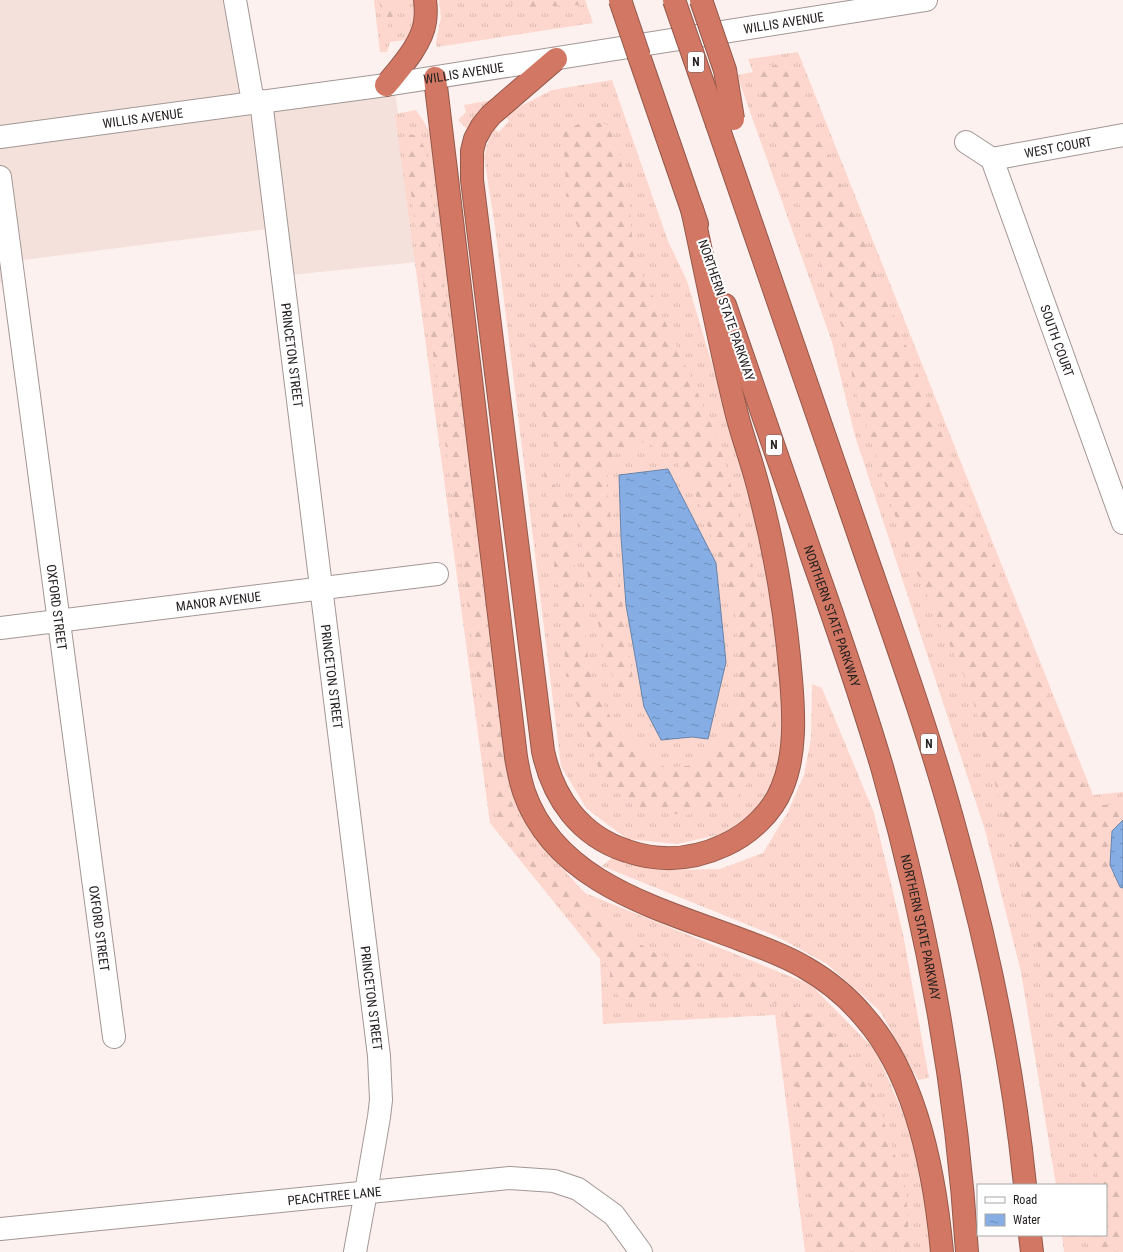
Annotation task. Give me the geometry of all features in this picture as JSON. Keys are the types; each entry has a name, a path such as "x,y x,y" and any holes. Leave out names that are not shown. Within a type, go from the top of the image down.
{"highway":[{"path":"386,85 405,62 422,34 425,23 425,0"},
{"name":"NORTHERN STATE PARKWAY","path":"620,0 855,681 882,767 905,855 924,941 940,1026 964,1201 967,1252"},
{"name":"N","path":"674,0 725,122 751,222 907,674 957,834 997,1000 1012,1083 1025,1184"},
{"path":"702,0 725,70 725,122"},
{"path":"556,59 491,115 482,126 475,139 472,151 472,180 543,751 546,767 552,783 570,813 580,824 606,842 621,849 637,855 671,859 687,857 716,849 741,836 765,815 774,803 782,788 790,752 792,732 790,662 776,562 760,491 737,417 692,210"},
{"path":"434,78 516,757 524,793 551,840 592,877 627,896 774,952 798,963 838,991 867,1019 893,1058 913,1106 928,1161 942,1252"},
{"path":"1030,1236 1032,1252"}],"street":[{"name":"PRINCETON STREET","path":"235,0 257,102 321,588 379,1056 381,1100 355,1252"},
{"name":"WILLIS AVENUE","path":"0,137 434,78 926,0"},
{"name":"WEST COURT","path":"992,159 1123,135"},
{"path":"966,142 992,159"},
{"name":"SOUTH COURT","path":"992,159 1123,523"},
{"name":"OXFORD STREET","path":"0,177 114,1037"},
{"name":"MANOR AVENUE","path":"0,628 437,574"},
{"name":"PEACHTREE LANE","path":"0,1229 510,1178 554,1181 578,1189 614,1216 641,1252"}],"shaded area":[{"path":"0,0 234,0 254,102 394,83 417,262 282,276 275,228 15,261 17,281 0,283"}],"green space":[{"path":"374,0 416,0 414,29 405,40 390,42 387,52 380,52"},
{"path":"379,0 396,0 397,8 386,29"},
{"path":"439,0 585,0 593,23 437,47 436,42 441,17"},
{"path":"508,0 585,0 587,5 516,7"},
{"path":"798,52 1093,795 1123,792 1123,1252 1064,1252 1062,1236 1107,1236 1107,1184 1056,1184 1021,972 985,830 855,436 832,342 737,75 753,72 748,59"},
{"path":"767,65 782,66 794,69 1088,795 1096,804 1104,805 1123,803 1123,820 1112,831 1120,887 1123,888 1123,1252 1098,1252 1098,1236 1107,1236 1107,1184 1098,1184 1091,1112 1059,1024 970,689 905,547 854,386 845,336 753,72"},
{"path":"612,80 668,241 687,281 757,514 779,610 786,702 780,771 752,814 722,834 677,844 627,839 586,808 561,766 495,227 484,157 492,128 499,132 509,121 506,117 513,110 552,90"},
{"path":"497,99 470,132 458,120 466,112 464,105"},
{"path":"416,110 431,133 512,783 539,843 585,893 811,985 876,1051 912,1134 929,1217 931,1252 805,1252 775,1015 603,1024 600,959 490,823 395,114"},
{"path":"586,120 608,125 620,156 629,200 634,258 673,338 719,441 773,641 779,707 766,760 736,798 686,815 637,810 600,772 567,676 543,461 564,509 580,594 591,680 620,735 666,768 695,765 725,735 741,695 735,606 699,501 673,455 644,442 613,455 606,483 634,687 621,693 607,665 582,547 568,466 549,435 531,370 540,308 572,285 586,249 567,200 563,132"},
{"path":"408,134 419,136 425,149 438,236 470,496 508,783 515,816 532,850 567,887 614,929 657,954 752,981 817,1019 847,1049 876,1098 906,1189 910,1252 817,1252 785,1008 770,1001 621,999 610,986 610,972 600,948 505,836 496,814 406,157"},
{"path":"812,684 822,688 874,813 903,934 929,1078 918,1080 880,1011 827,964 776,936 602,866 613,857 662,870 720,869 763,853 788,812 804,775 811,738"}],"water":[{"path":"668,469 716,563 726,662 708,739 692,737 661,740 644,707 626,605 621,537 619,475"},
{"path":"1123,820 1123,888 1120,887 1110,865 1112,831"}]}
